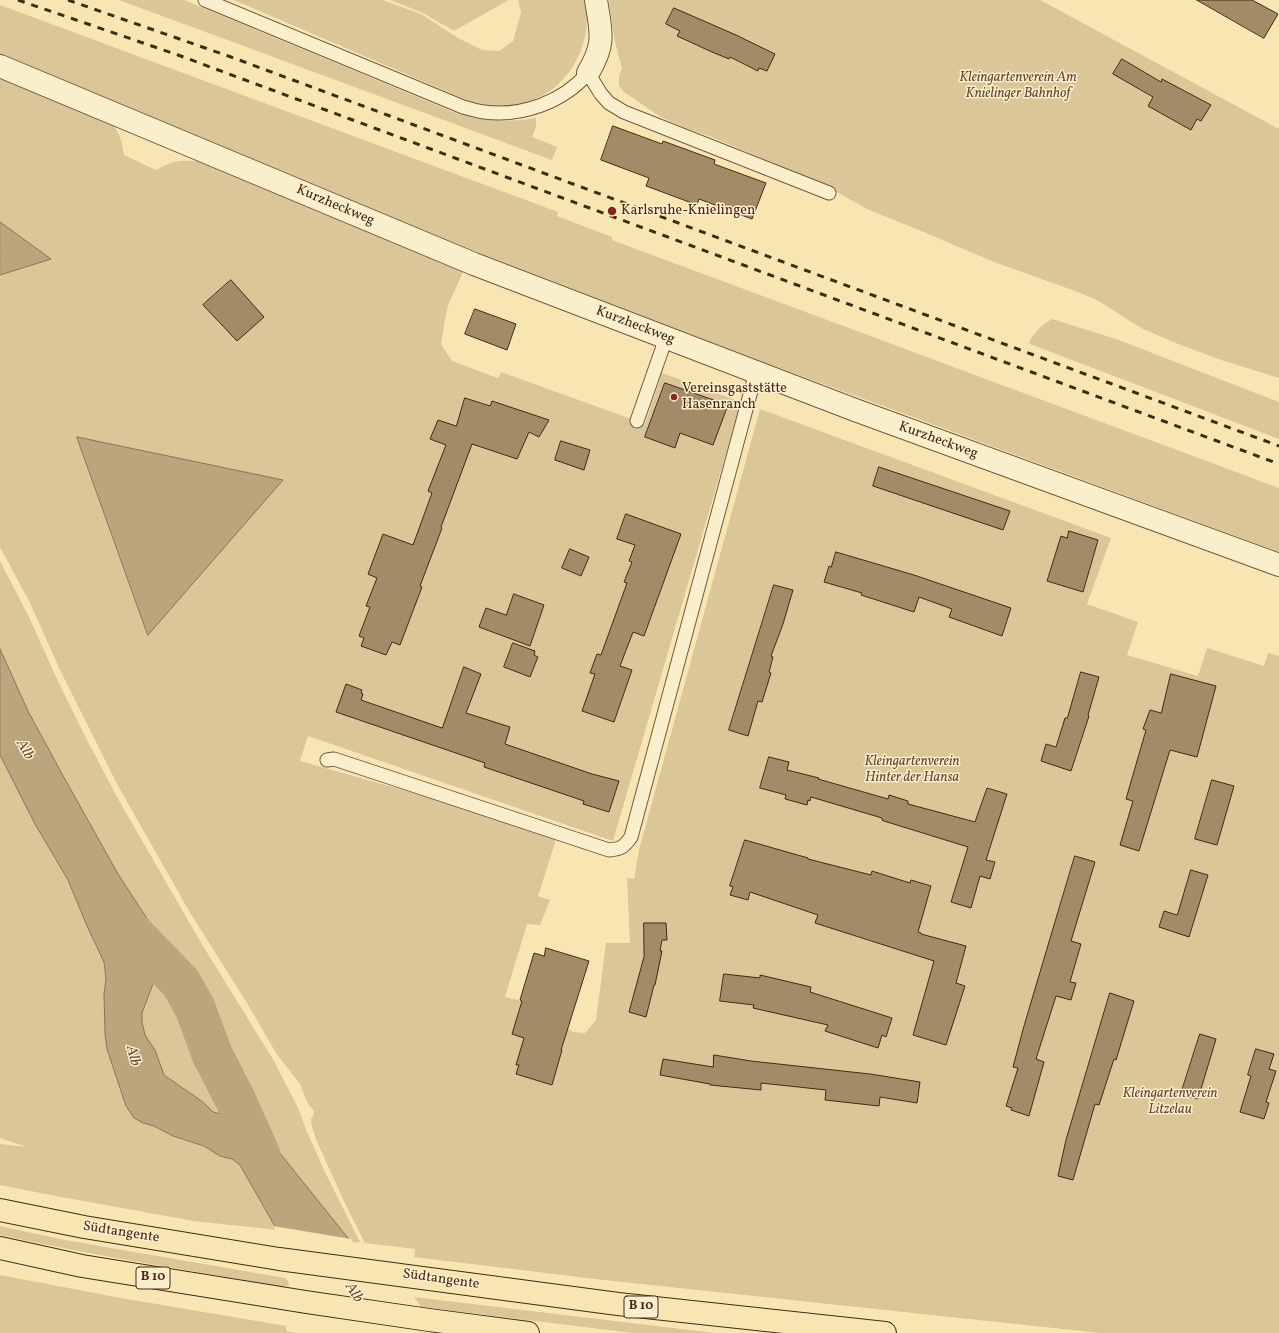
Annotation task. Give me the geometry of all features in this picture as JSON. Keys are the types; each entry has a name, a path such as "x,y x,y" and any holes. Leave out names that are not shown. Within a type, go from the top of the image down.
{"highway":[{"name":"Südtangente","path":"0,1210 84,1228 279,1258 618,1304 885,1333"},
{"name":"B 10","path":"0,1248 82,1266 306,1302 528,1333"}],"street":[{"path":"588,73 596,60 601,45 601,32 596,0"},
{"name":"Kurzheckweg","path":"0,66 474,264 855,410 1279,565"}],"lane":[{"path":"205,0 463,107 484,112 500,113 522,111 545,104 579,84 588,73 601,94 609,103 624,112 829,193"},
{"path":"637,420 666,338"},
{"path":"327,760 334,759 609,850 617,850 625,846 631,837 756,372"}],"green space":[{"path":"119,0 184,0 458,114 497,120 526,120 536,118 536,126 532,137 557,147 552,160"},
{"path":"234,0 382,0 421,14 458,38 482,50 499,51 513,41 521,13 518,0 584,0 587,18 585,37 580,52 573,66 553,89 540,97 525,103 509,106 497,106 476,104"},
{"path":"390,0 509,0 454,31 421,12"},
{"name":"Kleingartenverein Am Knielinger Bahnhof","path":"609,0 1040,0 1279,129 1279,378 1218,359 1176,343 1141,328 1097,300 994,262 867,209 819,182 659,116 624,92 619,86 619,77 622,68 614,37"},
{"path":"0,5 558,212 557,216 612,237 612,240 1279,488 1279,552 761,361 319,191 0,57"},
{"path":"0,76 112,124 121,139 124,155 156,170 175,162 196,161 464,270 449,303 441,344 452,361 498,378 501,372 645,424 662,373 741,402 613,841 308,736 300,761 453,804 556,840 538,896 550,900 540,925 527,924 505,997 530,1003 573,1032 585,1033 596,1020 606,943 630,943 627,878 634,879 639,850 760,409 1111,538 1087,604 1138,622 1127,655 1198,676 1207,648 1264,666 1268,653 1279,656 1279,1333 1100,1333 595,1279 414,1257 415,1249 365,1243 316,1139 311,1119 314,1111 308,1104 300,1084 276,1053 247,1003 189,911 117,784 60,670 30,603 0,547 0,275 51,259 0,222"},
{"path":"1052,319 1116,339 1279,402 1279,439 1030,344 1029,342 1036,331"},
{"path":"0,561 29,617 55,675 87,740 117,797 200,941 274,1061 298,1108 325,1172 360,1242 352,1243 267,1137 244,1120 213,1112 203,1102 164,1075 155,1050 145,1035 142,1022 142,1013 154,981 161,971 171,972 169,956 150,923 118,874 61,772 28,711 0,649"},
{"path":"0,755 35,824 68,880 104,962 106,979 104,994 105,1034 107,1049 126,1106 143,1123 154,1126 173,1136 204,1146 220,1156 232,1159 240,1165 277,1230 194,1221 0,1185 0,1144 27,1147 0,1138"},
{"path":"0,1226 65,1240 285,1278 289,1285 284,1287 35,1243 0,1235"},
{"path":"0,1275 121,1298 286,1326 286,1331 297,1333 0,1333"},
{"path":"414,1297 715,1333 633,1333 421,1307"}],"water":[{"path":"0,222 51,259 0,275"},
{"path":"77,437 283,480 148,635"},
{"name":"Alb","path":"0,649 28,711 61,772 118,874 150,923 175,969 171,972 161,971 154,981 142,1013 142,1022 145,1035 155,1050 164,1075 203,1102 213,1112 244,1120 267,1137 352,1243 277,1230 240,1165 232,1159 220,1156 204,1146 173,1136 154,1126 143,1123 134,1118 126,1106 107,1049 105,1034 104,994 106,979 104,962 68,880 35,824 0,755"}],"pier":[{"path":"273,1226 351,1239 414,1333 342,1333"}],"building":[{"path":"1197,0 1252,0 1278,14 1264,38"},
{"path":"674,8 775,54 767,71 759,68 758,71 730,57 729,59 677,36 680,31 666,24"},
{"path":"1122,59 1161,82 1162,79 1211,105 1201,121 1197,119 1191,130 1148,106 1153,97 1113,74"},
{"path":"613,126 662,144 663,141 715,160 714,164 766,183 752,219 699,199 697,205 646,186 649,178 601,160"},
{"path":"231,280 264,317 237,341 203,305"},
{"path":"475,309 516,324 507,350 465,334"},
{"path":"665,383 728,405 713,445 680,433 675,448 645,437"},
{"path":"465,398 490,406 492,401 549,420 539,437 529,432 517,459 472,444 400,645 392,642 386,655 361,646 364,638 359,636 370,607 366,606 377,578 368,574 383,534 413,545 432,493 428,491 446,445 430,439 438,420 456,426"},
{"path":"561,441 590,450 584,470 555,460"},
{"path":"879,467 1010,511 1003,530 873,486"},
{"path":"626,514 681,534 644,636 633,632 620,666 632,670 614,722 582,711 595,674 590,673 597,654 601,655 627,583 624,582 632,562 629,561 635,545 617,539"},
{"path":"1069,531 1098,540 1083,592 1047,581 1061,536 1067,538"},
{"path":"570,549 589,557 581,576 562,568"},
{"path":"836,552 914,575 1011,608 1002,636 949,617 952,609 919,597 914,612 861,595 862,593 824,582 829,566 831,567"},
{"path":"774,585 793,590 783,624 771,656 773,657 769,672 771,673 762,702 758,701 748,736 729,730"},
{"path":"514,594 544,605 530,646 479,627 486,608 506,615"},
{"path":"513,643 535,651 534,655 538,657 530,677 504,667"},
{"path":"464,667 481,674 466,713 510,727 505,744 592,774 619,781 609,812 583,804 584,801 484,767 485,763 336,712 346,684 362,690 361,693 363,694 361,700 442,728"},
{"path":"1081,672 1099,677 1088,715 1089,716 1071,771 1041,761 1046,744 1056,747 1065,718 1067,718"},
{"path":"1171,674 1216,686 1197,757 1170,750 1139,851 1120,845 1133,801 1126,799 1146,730 1143,729 1150,710 1161,713"},
{"path":"769,757 789,762 787,770 888,799 889,795 908,801 908,804 975,822 987,788 1007,794 986,860 995,862 990,879 980,876 971,908 951,902 968,847 884,821 882,818 811,797 810,801 808,800 807,805 785,799 786,795 760,788"},
{"path":"1212,780 1234,786 1217,845 1195,839"},
{"path":"745,840 808,859 871,875 872,871 910,883 911,880 931,886 918,932 966,946 956,983 965,986 946,1045 913,1035 934,961 815,923 818,915 750,892 748,900 730,895 733,887 730,886"},
{"path":"1075,856 1095,862 1071,941 1081,944 1070,982 1076,983 1071,1000 1056,996 1036,1059 1044,1062 1029,1116 1011,1110 1012,1108 1006,1106 1018,1068 1013,1067 1024,1026"},
{"path":"1191,870 1208,875 1189,937 1159,927 1164,911 1177,915"},
{"path":"644,923 666,923 667,940 662,940 660,951 662,951 655,985 646,1017 629,1012 644,957"},
{"path":"546,948 589,961 561,1050 552,1085 516,1074 519,1065 516,1065 524,1038 512,1034 534,953 544,956"},
{"path":"724,974 760,978 760,975 811,987 810,992 892,1018 886,1037 882,1035 878,1048 825,1031 828,1025 753,1008 754,1005 720,1001"},
{"path":"1110,993 1134,1001 1116,1060 1114,1059 1099,1105 1095,1104 1073,1180 1058,1176 1066,1140"},
{"path":"1200,1034 1216,1039 1198,1099 1181,1094"},
{"path":"1256,1049 1274,1054 1269,1069 1276,1071 1266,1102 1269,1103 1264,1119 1240,1112 1251,1076 1248,1075"},
{"path":"714,1055 751,1061 870,1074 920,1082 917,1103 880,1097 879,1106 825,1100 826,1090 761,1083 761,1090 710,1085 660,1075 663,1059 713,1067"}],"waterway":[{"path":"131,931 181,983 195,1008 212,1054 235,1099 260,1155"}],"railway":[{"path":"18,0 178,55 1279,464"},
{"path":"68,0 231,57 1279,446"}],"place":[{"name":"Karlsruhe-Knielingen","path":"612,211"},
{"name":"Vereinsgaststätte Hasenranch","path":"674,397"}],"park label":[{"name":"Kleingartenverein Hinter der Hansa","path":"912,770"},
{"name":"Kleingartenverein Litzelau","path":"1170,1102"}]}
